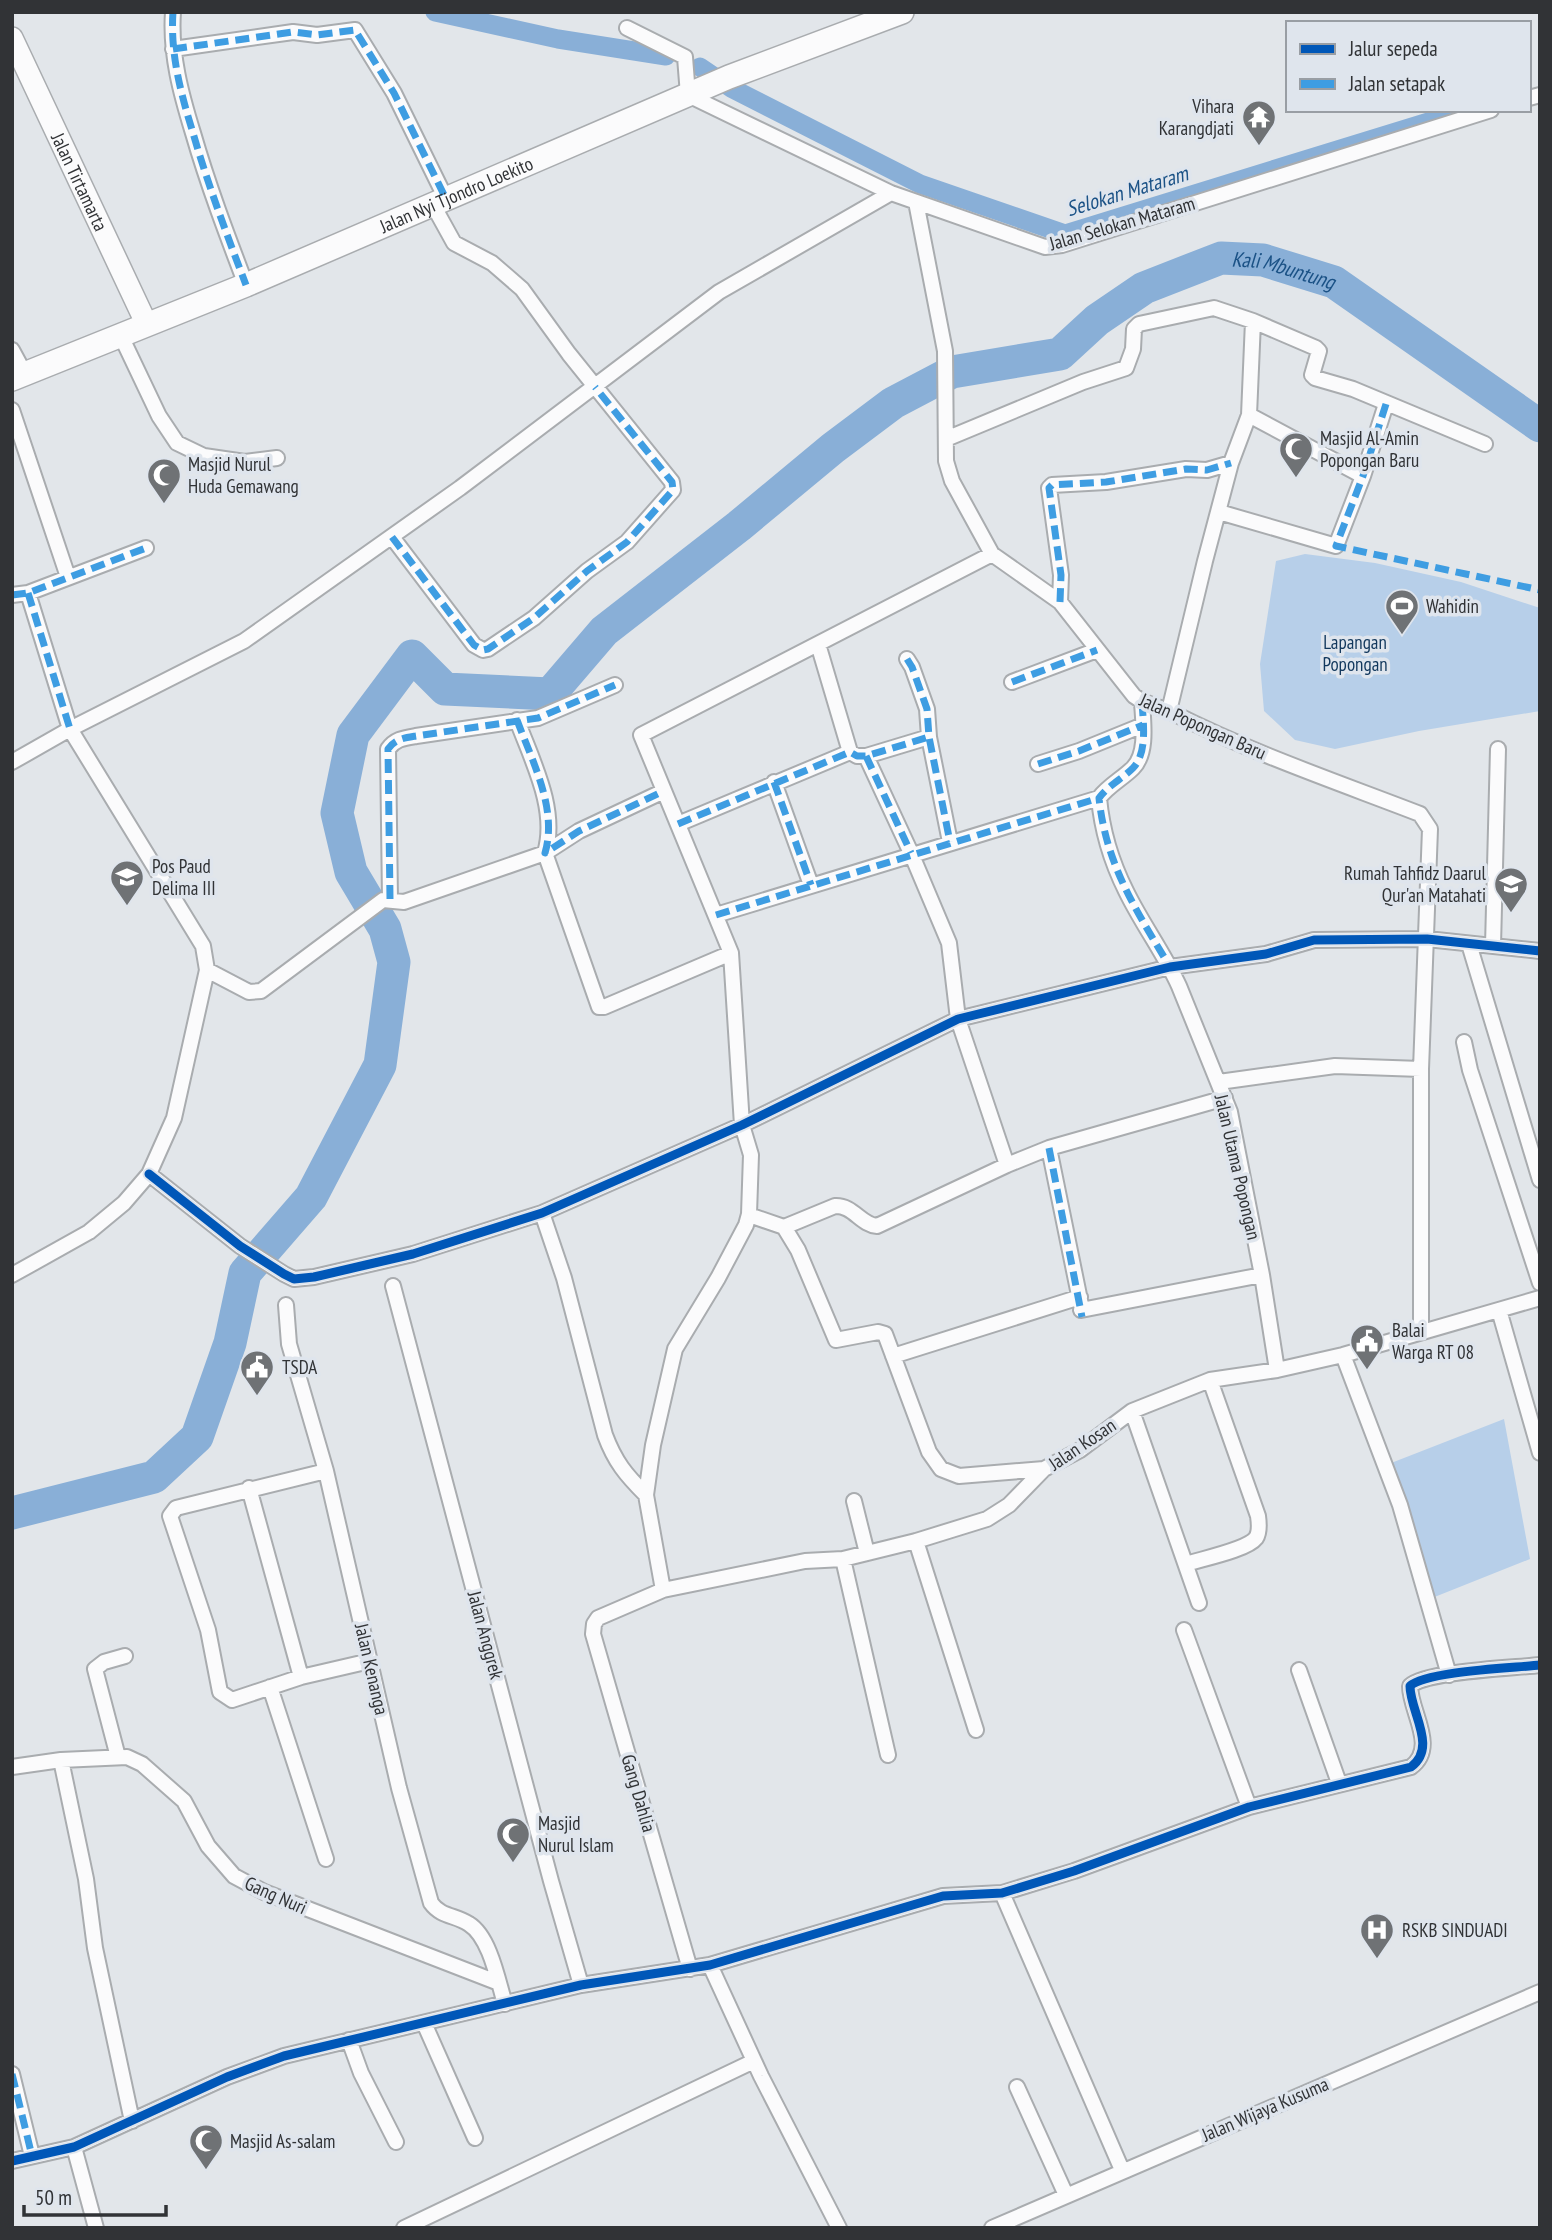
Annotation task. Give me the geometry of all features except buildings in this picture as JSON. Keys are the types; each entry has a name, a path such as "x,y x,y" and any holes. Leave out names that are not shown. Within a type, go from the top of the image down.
{"main road":[{"name":"Jalan Nyi Tjondro Loekito","path":"19,377 246,285 729,77 902,12"}],"street":[{"path":"173,12 173,49 184,102 211,195 246,285"},
{"path":"627,28 685,57 693,93"},
{"path":"173,49 293,32 317,35 355,30 394,93 454,243 492,262 514,280 595,387 672,482 673,490 627,542 587,571 534,618 488,649 479,649 392,537"},
{"name":"Jalan Tirtamarta","path":"12,38 147,326"},
{"name":"Jalan Selokan Mataram","path":"693,93 891,193 1045,247 1075,240 1485,112"},
{"path":"12,762 70,729 244,640 392,537 719,292 891,193"},
{"name":"Jalan Popongan Baru","path":"916,202 945,351 946,461 952,481 992,554 1060,603 1134,696 1142,702 1169,711 1233,741 1420,814 1430,829 1421,1069 1421,1331"},
{"path":"946,439 1083,382 1126,368 1133,349 1134,329 1139,324 1214,308 1253,321 1318,350 1312,374 1315,378 1353,389 1485,444"},
{"path":"1169,711 1231,463 1249,415 1253,321"},
{"path":"121,336 159,416 177,443 204,456 245,462 277,458"},
{"path":"12,350 19,377"},
{"path":"1219,512 1336,546 1363,476 1386,404"},
{"path":"12,410 68,577"},
{"path":"1249,415 1363,476"},
{"path":"1060,603 1058,541 1048,491 1052,485 1106,482 1186,469 1207,470 1231,463"},
{"path":"12,595 28,593 146,548"},
{"path":"663,1590 646,1496 653,1445 675,1349 746,1225 749,1215 751,1155 742,1125 732,953 641,735 992,554"},
{"path":"12,1275 89,1232 124,1203 149,1174 174,1118 207,970 203,946 70,729 28,593"},
{"path":"818,644 850,752 857,756 866,756 929,737"},
{"path":"1012,682 1097,650"},
{"path":"907,659 927,709 929,737 950,842"},
{"path":"385,901 387,750 391,744 398,739 548,715 615,685"},
{"path":"716,915 911,853 1099,798 1108,786 1135,766 1141,752 1142,702"},
{"path":"517,720 548,809 550,836 545,853 599,1007 732,953"},
{"path":"1038,764 1071,754 1143,725"},
{"path":"1493,946 1498,749"},
{"path":"678,824 850,752"},
{"path":"866,756 949,943 958,1019 1007,1165"},
{"path":"774,782 811,885"},
{"path":"207,970 248,992 261,990 385,901 404,902 545,853 579,831 664,791"},
{"name":"Jalan Utama Popongan","path":"1099,798 1102,828 1116,870 1126,893 1170,967 1225,1098 1262,1275 1277,1370"},
{"path":"149,1174 240,1246 284,1274 294,1279 314,1277 413,1254 542,1213 742,1125 958,1019 1170,967 1266,954 1314,940 1427,939 1540,951"},
{"path":"1469,944 1540,1180"},
{"path":"1464,1042 1470,1070 1540,1283"},
{"path":"1219,1082 1335,1066 1421,1069"},
{"path":"784,1227 835,1206 855,1212 872,1226 877,1226 1049,1148 1225,1098"},
{"path":"1049,1148 1081,1308"},
{"path":"542,1213 564,1278 609,1445 622,1471 646,1496"},
{"path":"749,1215 784,1227 798,1250 836,1340 878,1332 885,1334 929,1452 942,1469 959,1476 1044,1469"},
{"path":"893,1356 1081,1308 1262,1275"},
{"name":"Jalan Anggrek","path":"393,1286 581,1985"},
{"name":"Jalan Kosan","path":"598,1618 663,1590 805,1562 843,1559 916,1541 987,1519 1009,1505 1044,1469 1080,1450 1132,1411 1210,1380 1277,1370 1343,1355 1540,1298"},
{"name":"Jalan Kenanga","path":"286,1305 289,1344 326,1471 399,1788 431,1903 437,1911 469,1924 484,1940 505,2004"},
{"path":"1499,1310 1540,1453"},
{"path":"1343,1355 1400,1505 1449,1675"},
{"path":"1186,1564 1247,1545 1256,1538 1259,1527 1258,1516 1210,1380"},
{"path":"1132,1411 1199,1603"},
{"path":"326,1471 176,1508 170,1516 208,1630 220,1692 232,1700 301,1677 370,1661"},
{"path":"249,1488 301,1677"},
{"path":"854,1502 867,1553"},
{"path":"916,1541 976,1730"},
{"path":"843,1559 888,1755"},
{"name":"Gang Dahlia","path":"598,1618 593,1634 690,1969"},
{"path":"1184,1630 1249,1807"},
{"path":"118,1757 95,1669 104,1662 125,1656"},
{"path":"12,2161 74,2147 227,2077 272,2060 581,1985 710,1965 943,1896 1002,1893 1074,1871 1249,1807 1411,1767 1419,1761 1423,1753 1423,1735 1410,1697 1410,1686 1419,1680 1449,1675 1540,1665"},
{"path":"1299,1670 1339,1783"},
{"path":"270,1687 326,1859"},
{"name":"Gang Nuri","path":"12,1767 61,1760 127,1757 142,1764 184,1801 208,1846 234,1876 264,1892 499,1983"},
{"path":"61,1760 86,1879 95,1948 132,2121"},
{"path":"1002,1893 1122,2170"},
{"path":"710,1965 754,2061 839,2228"},
{"name":"Jalan Wijaya Kusuma","path":"992,2228 1540,1993"},
{"path":"424,2023 475,2138"},
{"path":"349,2040 361,2073 396,2142"},
{"path":"404,2228 754,2061"},
{"path":"12,2074 32,2156"},
{"path":"1017,2087 1066,2195"},
{"path":"74,2147 96,2228"}],"green space":[{"name":"Wahidin","path":"1305,554 1375,563 1461,582 1540,608 1540,711 1419,731 1335,749 1295,740 1264,711 1260,664 1276,561"},
{"path":"1504,1419 1530,1559 1427,1600 1386,1465"}],"waterway":[{"name":"Selokan Mataram","path":"435,12 558,39 666,56"},
{"name":"Selokan Mataram","path":"700,67 731,88 920,184 1065,234 1461,112"},
{"name":"Kali Mbuntung","path":"12,1513 154,1477 197,1437 230,1343 245,1273 311,1197 380,1065 394,962 385,929 351,872 337,813 353,735 412,656 445,689 550,694 604,631 893,403 952,372 1060,354 1097,320 1144,288 1221,258 1263,260 1334,282 1540,426"}],"marked path":[{"path":"173,12 175,58 184,104 211,191 246,285"},
{"path":"173,49 293,32 317,35 355,30 394,93 446,199"},
{"path":"392,537 474,645 483,650 488,649 534,618 587,571 627,542 673,490 672,482 595,387"},
{"path":"1386,404 1363,476 1336,546 1540,590"},
{"path":"1060,602 1061,575 1049,488 1052,485 1106,482 1186,469 1207,470 1231,463"},
{"path":"12,595 28,593 146,548"},
{"path":"28,593 70,729"},
{"path":"1012,682 1097,650"},
{"path":"907,659 927,709 929,737 950,842"},
{"path":"390,899 388,749 391,746 408,737 538,718 615,685"},
{"path":"1142,702 1144,736 1138,762 1099,798 1108,845 1124,886 1170,967"},
{"path":"517,720 546,802 548,836 545,853 579,831 664,791"},
{"path":"1038,764 1143,725"},
{"path":"678,824 850,752 857,756 866,756 929,737"},
{"path":"866,756 911,853"},
{"path":"774,782 811,885"},
{"path":"716,915 1099,798"},
{"path":"1049,1148 1082,1317"},
{"path":"12,2074 32,2156"}],"cycle path":[{"path":"149,1174 240,1246 284,1274 294,1279 314,1277 413,1254 542,1213 742,1125 958,1019 1170,967 1266,954 1314,940 1427,939 1540,951"},
{"path":"12,2161 74,2147 227,2077 284,2056 581,1985 710,1965 943,1896 1002,1893 1074,1871 1249,1807 1411,1767 1419,1759 1423,1739 1410,1686 1419,1681 1451,1674 1540,1665"}],"place":[{"name":"Vihara Karangdjati","path":"1259,147"},
{"name":"Masjid Al-Amin Popongan Baru","path":"1296,479"},
{"name":"Masjid Nurul Huda Gemawang","path":"164,505"},
{"name":"Wahidin","path":"1402,636"},
{"name":"Pos Paud Delima III","path":"127,907"},
{"name":"Rumah Tahfidz Daarul Qur'an Matahati","path":"1511,914"},
{"name":"Balai Warga RT 08","path":"1367,1371"},
{"name":"TSDA","path":"257,1397"},
{"name":"Masjid Nurul Islam","path":"513,1864"},
{"name":"RSKB SINDUADI","path":"1377,1960"},
{"name":"Masjid As-salam","path":"206,2171"}],"park label":[{"name":"Lapangan Popongan","path":"1355,653"}]}
